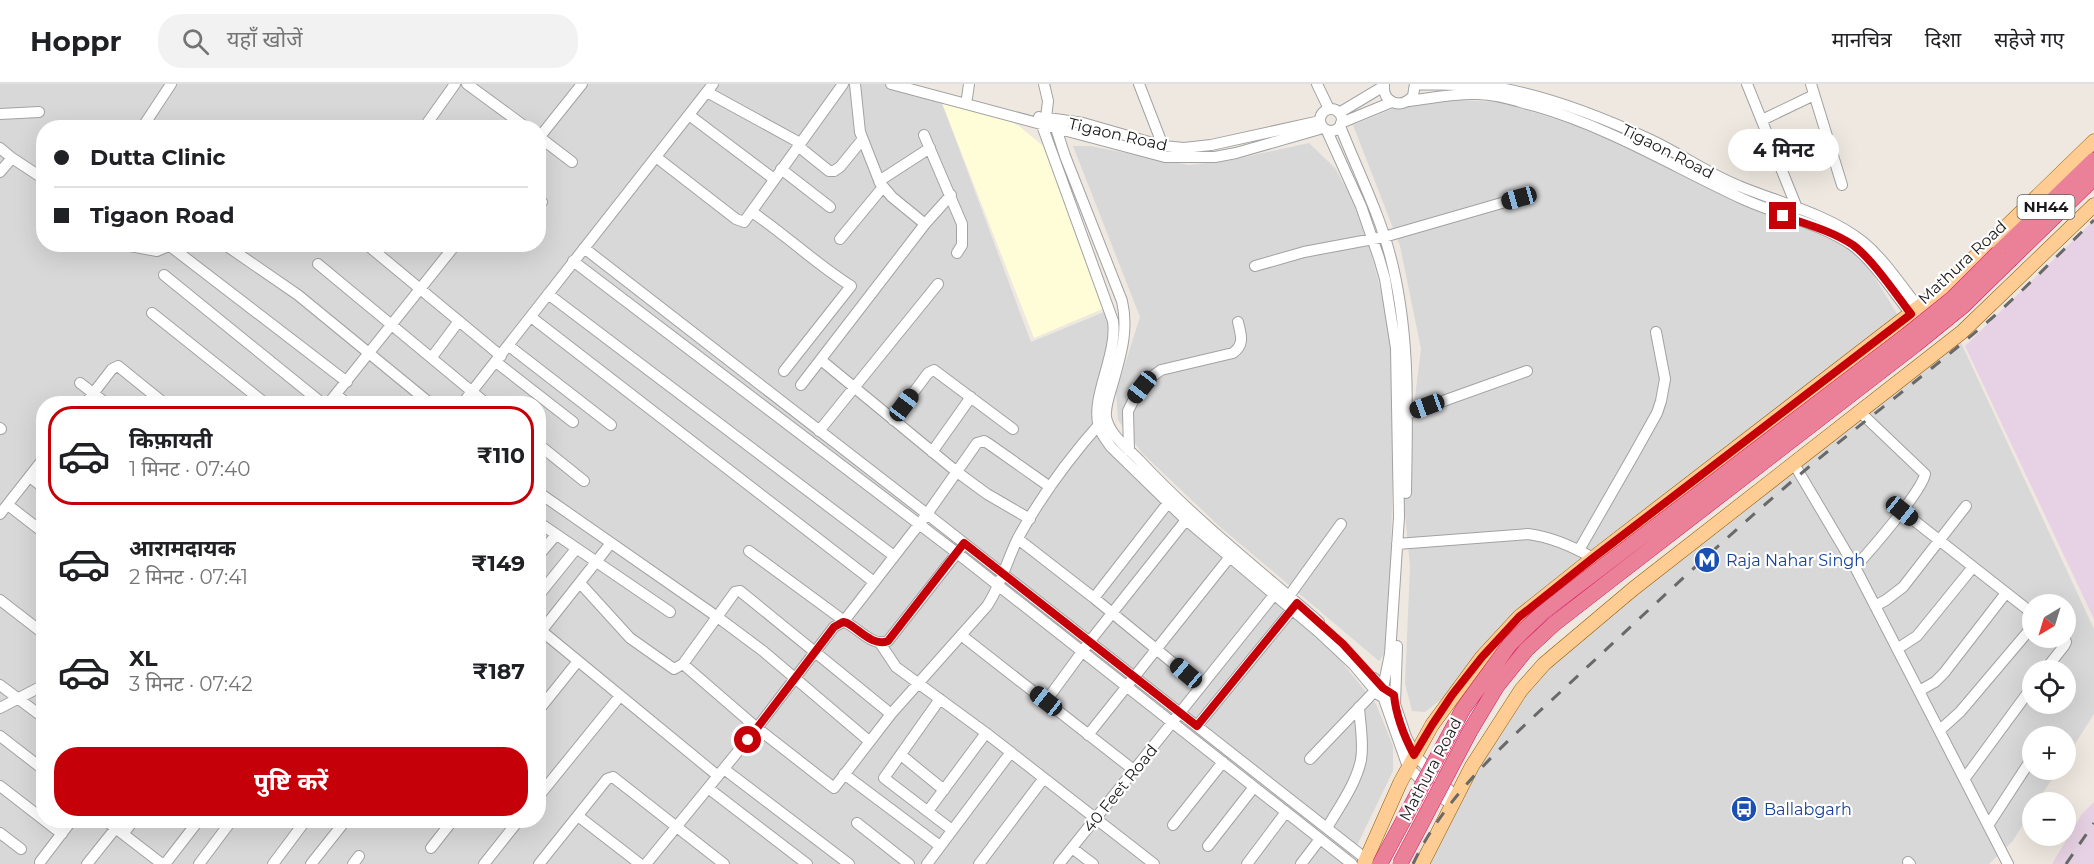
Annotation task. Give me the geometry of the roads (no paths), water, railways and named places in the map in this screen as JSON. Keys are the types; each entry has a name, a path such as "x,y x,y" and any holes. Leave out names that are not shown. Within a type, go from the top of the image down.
{"highway":[{"name":"Mathura Road","path":"1400,864 1470,731 1497,686 1537,639 1963,306 2005,256 2094,160"},
{"name":"Mathura Road","path":"1370,863 1463,709 1485,677 1510,644 1543,612 1907,335 2005,256 2094,178"}],"main road":[{"path":"1370,863 1382,825 1411,761 1432,725 1482,657 1519,617 1941,290 2094,141"},
{"path":"1422,864 1478,756 1521,690 1551,657 1616,602 1966,328 2094,205"},
{"path":"1382,825 1416,848 1429,850"}],"street":[{"path":"147,120 171,84"},
{"path":"430,120 455,84"},
{"path":"467,84 516,120"},
{"path":"546,128 582,84"},
{"path":"656,157 736,219 744,222 843,84"},
{"path":"855,84 856,108 862,140 881,184 926,224"},
{"path":"891,84 1050,123"},
{"name":"Tigaon Road","path":"918,84 1150,154 1181,158 1215,157 1236,153 1323,126"},
{"path":"967,98 969,84"},
{"path":"1044,84 1050,123 1113,321 1113,342 1098,404 1098,425 1111,447 1186,520 1229,558 1293,603 1343,644 1386,696 1411,761 1429,788 1454,801"},
{"path":"1139,84 1162,146"},
{"path":"1317,84 1337,118 1399,293 1403,322 1407,414 1400,543 1386,696"},
{"path":"1409,101 1413,96 1415,84"},
{"name":"Tigaon Road","path":"1415,84 1484,86 1505,89 1544,98 1605,118 1634,138 1745,200 1828,232 1852,245 1915,311"},
{"path":"1747,84 1797,208"},
{"path":"1323,126 1335,131 1337,118 1384,85 1387,98 1392,102"},
{"path":"469,396 710,88 799,144 829,171 840,167 862,140"},
{"path":"1762,120 1812,90 1842,185"},
{"name":"Tigaon Road","path":"1392,102 1404,104 1409,101 1460,94 1500,97 1634,138 1738,186 1797,208 1839,227 1864,243 1884,264 1915,311"},
{"path":"1392,102 1337,118 1322,113 1323,126 1378,238 1396,348 1400,543"},
{"path":"0,114 39,112"},
{"path":"689,115 774,179"},
{"path":"1050,123 1122,301 1125,336 1106,416 1113,432 1165,488 1277,592"},
{"name":"Tigaon Road","path":"1050,123 1083,123 1162,146 1196,147 1323,126"},
{"path":"924,135 951,195 963,231 962,245 957,253"},
{"path":"546,142 572,162"},
{"path":"0,148 36,174"},
{"path":"840,239 881,184 930,148"},
{"path":"0,172 12,158"},
{"path":"781,169 830,207"},
{"path":"801,385 951,195"},
{"path":"1255,266 1304,252 1378,238 1519,198"},
{"path":"752,212 851,286 784,371"},
{"path":"584,248 1135,676 1370,863"},
{"path":"181,252 347,382"},
{"path":"236,252 298,295 421,396"},
{"path":"376,252 422,289 542,396"},
{"path":"336,394 450,252"},
{"path":"573,261 957,553 1352,864"},
{"path":"318,264 477,396"},
{"path":"164,275 313,396"},
{"path":"819,431 938,284"},
{"path":"548,294 894,556"},
{"path":"152,313 256,396"},
{"path":"531,317 874,582"},
{"path":"432,357 459,321"},
{"path":"1129,451 1128,411 1135,397 1150,378 1161,370 1233,353 1239,348 1242,339 1238,322"},
{"path":"1579,550 1638,448 1661,401 1665,379 1656,332"},
{"path":"509,346 611,425"},
{"path":"820,360 855,386 957,472 980,489 1030,519"},
{"path":"92,396 112,369 118,366 155,396"},
{"path":"893,420 932,370 1013,429"},
{"path":"1407,414 1527,371"},
{"path":"80,383 98,396"},
{"path":"932,452 971,397"},
{"path":"546,399 573,422"},
{"path":"1856,567 1902,511 1922,482 1924,474 1860,412"},
{"path":"683,664 757,728 834,788 917,683 987,606 1018,539 1050,487 1106,416"},
{"path":"646,864 757,728 814,651 834,627 846,622 927,514 977,442 984,441 1050,487"},
{"path":"546,450 584,481"},
{"path":"1794,464 1856,567 2008,864"},
{"path":"0,514 36,469"},
{"path":"30,477 36,482"},
{"path":"546,498 716,616 795,678 869,741"},
{"path":"1094,598 1168,502"},
{"path":"8,505 36,527"},
{"path":"1875,606 1903,586 1966,506"},
{"path":"1902,511 2022,605"},
{"path":"1046,701 1090,641 1186,520"},
{"path":"1197,726 1293,603 1341,524"},
{"path":"546,528 670,612"},
{"path":"1400,543 1528,534 1544,536 1593,558 1616,602"},
{"path":"546,547 556,535"},
{"path":"1018,539 1202,686"},
{"path":"546,624 611,543"},
{"path":"749,551 873,641 880,643 888,641 964,543"},
{"path":"546,586 576,549"},
{"path":"1088,735 1229,558"},
{"path":"1897,649 1917,636 1973,567"},
{"path":"580,583 638,644 674,669 683,664 716,616 735,592 740,591 891,714"},
{"name":"40 Feet Road","path":"1061,863 1179,712 1277,592"},
{"path":"1919,691 1935,682 1944,673 2006,592"},
{"path":"0,600 36,628"},
{"path":"961,635 1135,771"},
{"path":"546,636 620,696 849,864"},
{"path":"1940,730 1960,712 2022,639"},
{"path":"880,643 896,667 1011,752 1154,864"},
{"path":"2053,660 2062,648"},
{"path":"546,701 578,661"},
{"path":"0,685 36,712"},
{"path":"0,708 36,689"},
{"path":"546,787 620,696"},
{"path":"1310,759 1359,707 1386,696"},
{"path":"940,699 884,778 952,830"},
{"path":"1965,778 2022,701"},
{"path":"1327,828 1353,781 1361,761 1359,707"},
{"path":"928,811 986,733"},
{"path":"0,736 36,764"},
{"path":"927,864 1011,752"},
{"path":"901,755 944,790"},
{"path":"1173,825 1223,762"},
{"path":"1989,824 2022,773"},
{"path":"844,774 940,846"},
{"path":"541,863 607,779 613,777 724,864"},
{"path":"979,864 1044,778"},
{"path":"0,786 36,814"},
{"path":"1208,846 1254,787"},
{"path":"708,788 807,864"},
{"path":"1247,864 1286,812"},
{"path":"578,816 640,864"},
{"path":"857,823 909,864"},
{"path":"54,828 62,834"},
{"path":"40,862 66,828"},
{"path":"115,828 163,864 192,828"},
{"path":"89,863 123,828"},
{"path":"199,864 226,828"},
{"path":"273,864 300,828"},
{"path":"311,864 340,828"},
{"path":"431,848 447,828"},
{"path":"484,864 513,828"},
{"path":"0,833 21,849"},
{"path":"1301,864 1320,839"},
{"path":"1072,848 1093,864"}],"railway":[{"path":"1413,864 1428,836 1446,810 1467,784 1513,736 1732,533 1992,318 2094,220"},
{"path":"2066,864 2094,823"}],"place":[{"name":"Raja Nahar Singh","path":"1707,560"},
{"name":"Ballabgarh","path":"1744,809"}]}
